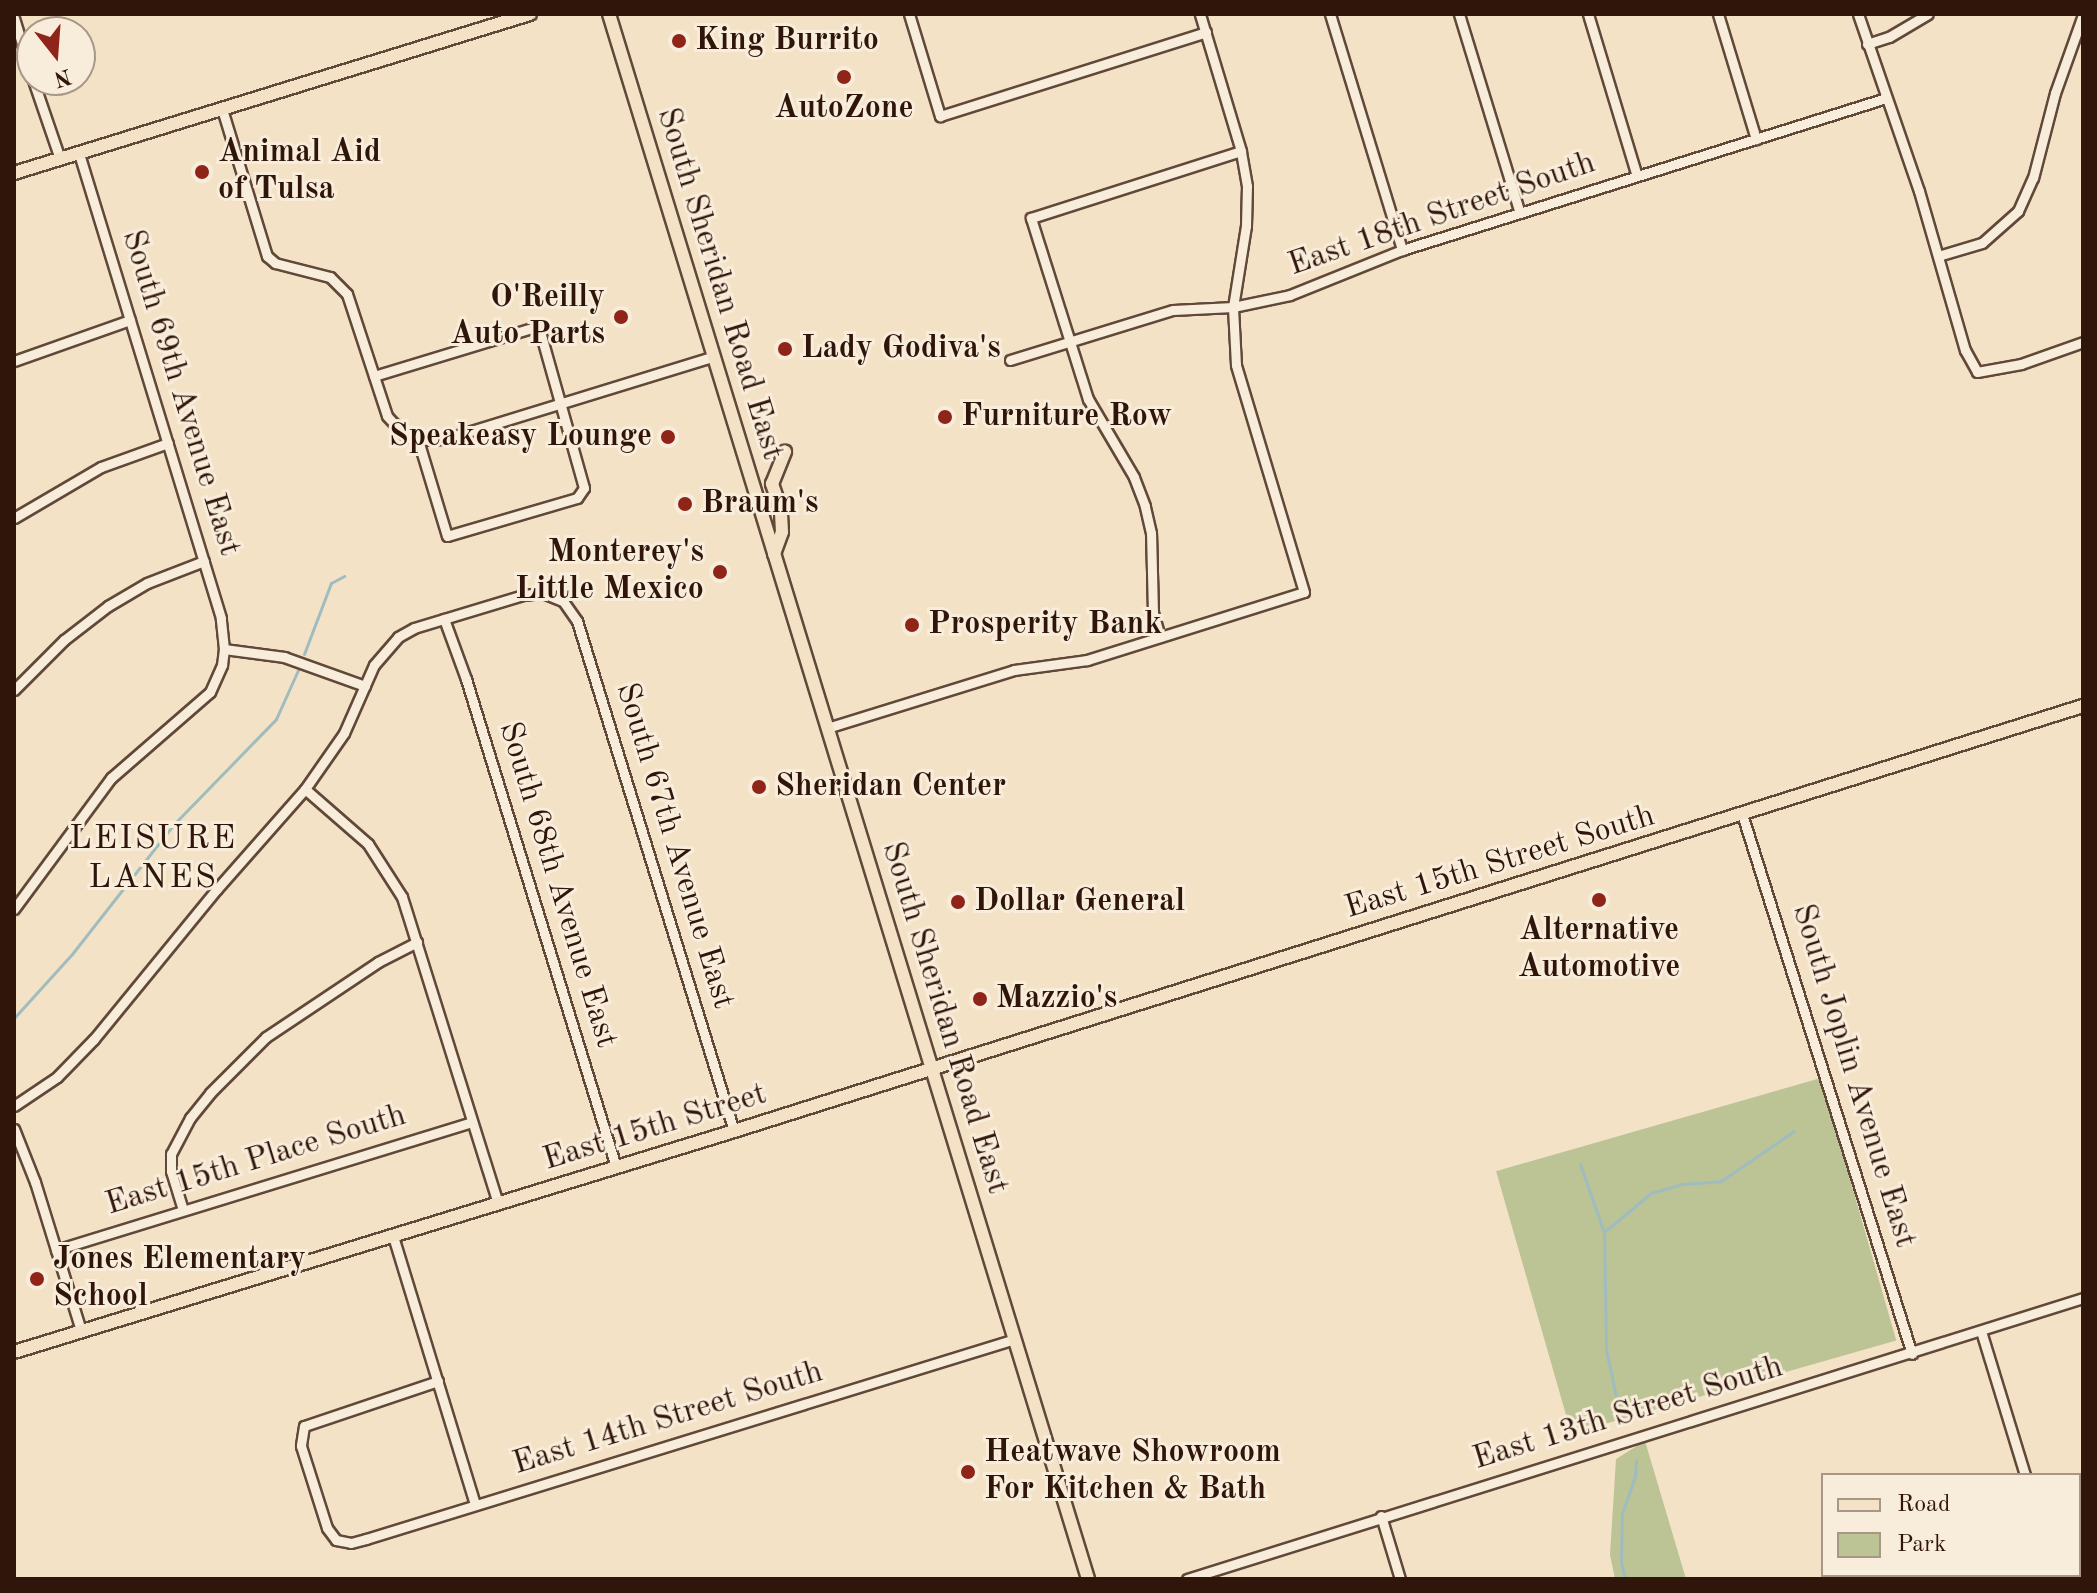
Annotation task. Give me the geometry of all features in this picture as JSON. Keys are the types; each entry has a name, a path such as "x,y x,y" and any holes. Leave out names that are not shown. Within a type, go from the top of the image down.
{"main road":[{"path":"14,173 530,14"},
{"name":"South Sheridan Road East","path":"609,14 1088,1579"},
{"path":"774,554 782,532 781,510 772,484 785,452"},
{"name":"East 15th Street South","path":"931,1067 2083,706"},
{"name":"East 15th Street","path":"393,1236 931,1067"},
{"path":"14,1352 393,1236"}],"street":[{"path":"909,14 940,116 1206,32"},
{"path":"827,728 1014,670 1087,660 1304,592 1241,386 1234,348 1233,307 1246,226 1247,186 1241,151 1200,14"},
{"path":"1330,14 1402,250"},
{"path":"1459,14 1520,213"},
{"path":"1588,14 1637,176"},
{"path":"1718,14 1756,139"},
{"path":"1858,14 1938,256 1965,350 1977,372 2021,364 2083,342"},
{"path":"1867,44 1901,31 1928,14"},
{"path":"1938,256 1982,243 2018,211 2027,193 2055,93 2083,15"},
{"path":"39,96 60,159"},
{"name":"East 18th Street South","path":"1010,360 1173,310 1233,307 1290,295 1402,250 1886,98"},
{"path":"222,109 267,256 275,263 319,273 337,282 353,307 387,416 404,434 418,440 445,439 714,356"},
{"path":"1160,637 1153,613 1151,533 1145,506 1134,477 1088,399 1031,218 1241,151"},
{"name":"South 69th Avenue East","path":"79,153 204,561 224,632 224,649"},
{"path":"15,359 130,320"},
{"path":"374,376 532,328 541,335 584,488 582,494 453,537 445,533 418,440"},
{"path":"14,518 101,467 168,443"},
{"path":"14,690 37,664 108,606 161,576 204,561"},
{"name":"South 67th Avenue East","path":"444,619 523,595 543,593 563,601 577,621 734,1131"},
{"path":"14,1106 57,1077 94,1039 216,890 305,789 344,733 374,665 398,637 444,619"},
{"name":"South 68th Avenue East","path":"444,619 471,694 616,1167"},
{"path":"14,909 111,778 210,692 222,665 224,649 284,657 365,686"},
{"path":"305,789 352,827 380,860 402,897 498,1203"},
{"name":"South Joplin Avenue East","path":"1742,814 1912,1354"},
{"path":"183,1210 171,1171 171,1154 190,1118 210,1093 266,1037 378,962 417,942"},
{"name":"East 15th Place South","path":"56,1250 472,1122"},
{"path":"14,1129 35,1182 81,1331"},
{"path":"393,1236 475,1504"},
{"name":"East 13th Street South","path":"1187,1579 2083,1298"},
{"path":"1981,1331 2024,1473"},
{"name":"East 14th Street South","path":"438,1381 304,1426 301,1446 327,1528 336,1540 351,1543 366,1539 1015,1339"},
{"path":"1381,1516 1400,1579"}],"green space":[{"path":"1821,1078 1896,1340 1571,1434 1496,1171"},
{"path":"1645,1441 1686,1579 1615,1579 1610,1555 1616,1459"}],"waterway":[{"path":"304,654 331,583 344,576"},
{"path":"14,1018 72,954 174,824 276,719 298,670"},
{"path":"1604,1232 1651,1193 1682,1184 1721,1181 1794,1131"},
{"path":"1580,1164 1604,1232 1606,1349 1618,1406"},
{"path":"1625,1579 1621,1561 1622,1514 1635,1476 1636,1460"}],"place":[{"name":"King Burrito","path":"679,41"},
{"name":"AutoZone","path":"844,77"},
{"name":"Animal Aid of Tulsa","path":"202,172"},
{"name":"O'Reilly Auto Parts","path":"621,317"},
{"name":"Lady Godiva's","path":"785,349"},
{"name":"Furniture Row","path":"945,417"},
{"name":"Speakeasy Lounge","path":"668,437"},
{"name":"Braum's","path":"685,504"},
{"name":"Monterey's Little Mexico","path":"720,572"},
{"name":"Prosperity Bank","path":"912,625"},
{"name":"Sheridan Center","path":"759,787"},
{"name":"Alternative Automotive","path":"1599,900"},
{"name":"Dollar General","path":"958,902"},
{"name":"Mazzio's","path":"980,999"},
{"name":"Jones Elementary School","path":"37,1279"},
{"name":"Heatwave Showroom For Kitchen & Bath","path":"968,1472"}],"district":[{"name":"LEISURE LANES","path":"153,858"}]}
